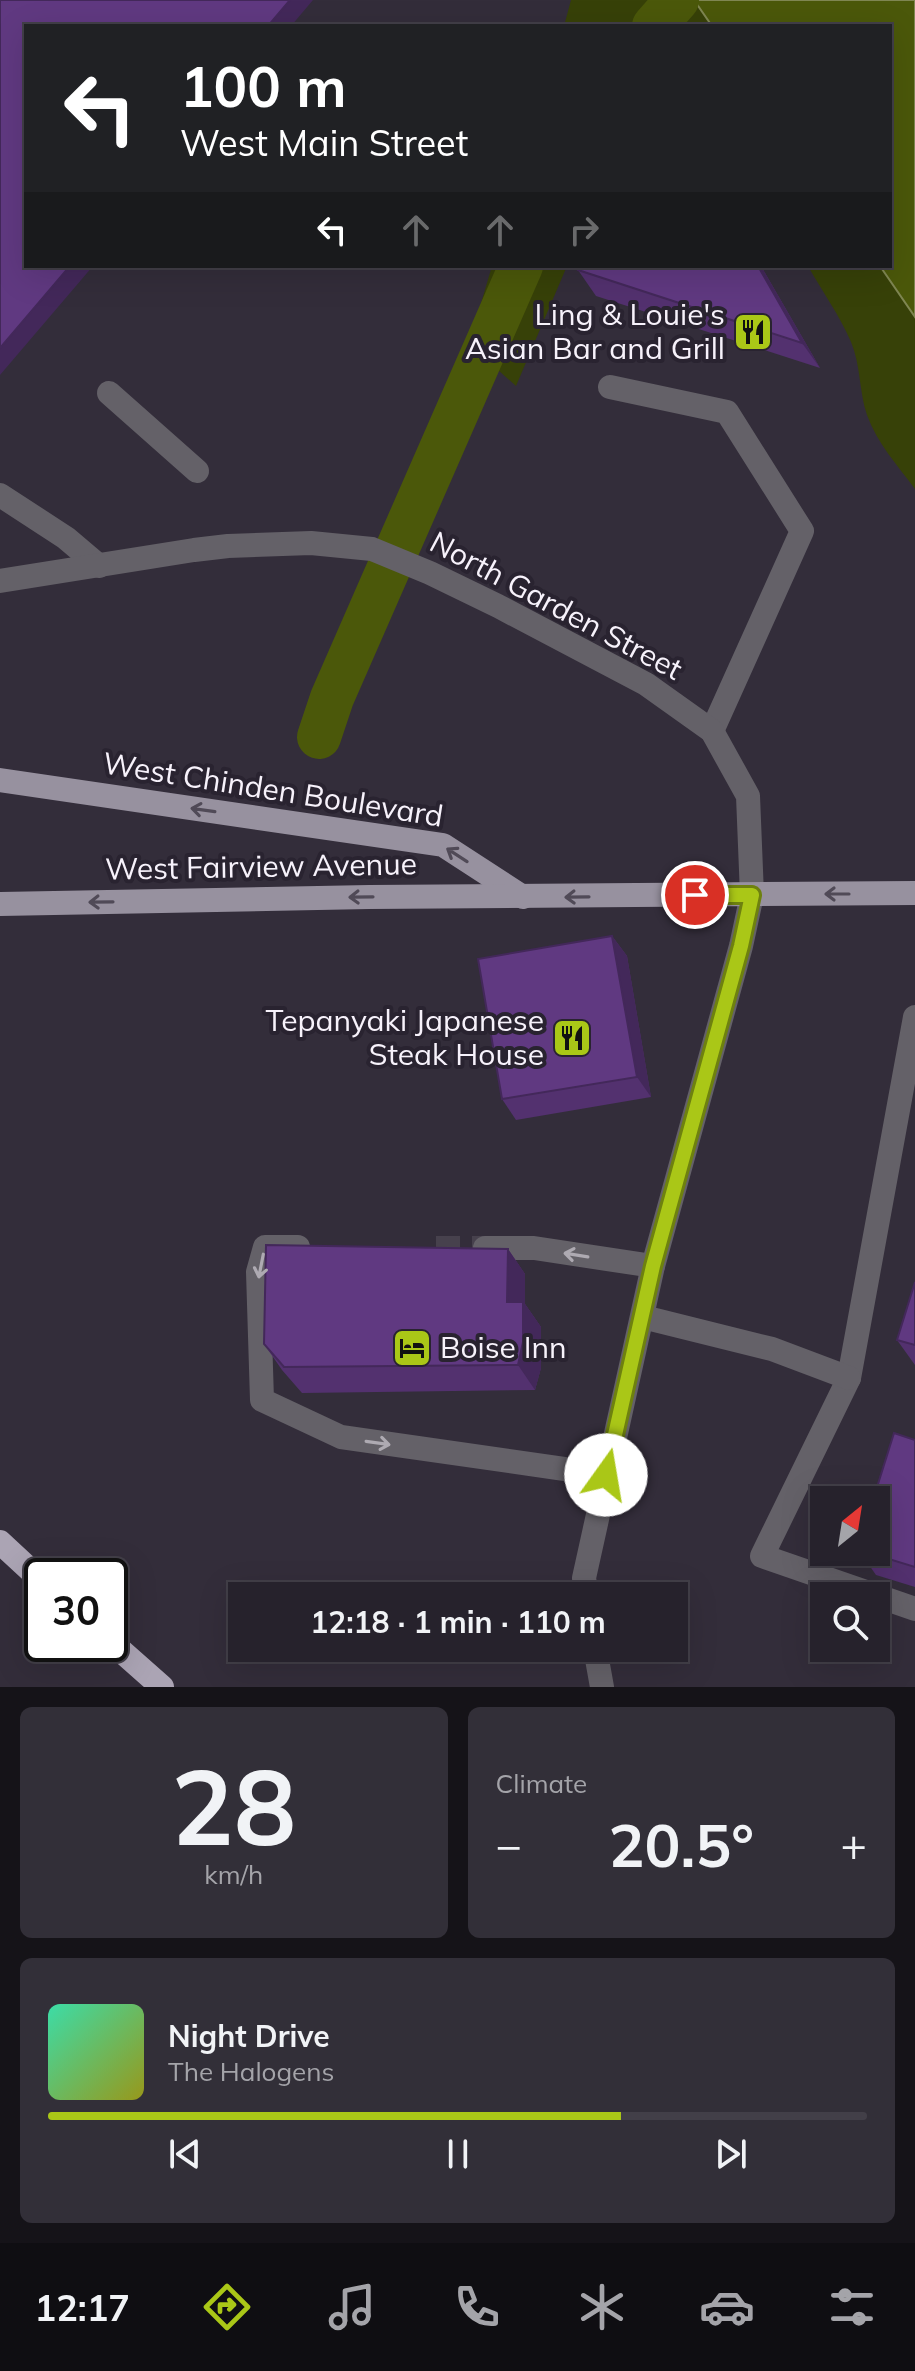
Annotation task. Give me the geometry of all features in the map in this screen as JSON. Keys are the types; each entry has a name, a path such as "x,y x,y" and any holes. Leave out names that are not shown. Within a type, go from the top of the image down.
{"highway":[{"path":"0,1542 24,1564"},
{"path":"128,1657 162,1687"}],"main road":[{"name":"West Chinden Boulevard","path":"0,780 443,845 523,897"},
{"name":"West Fairview Avenue","path":"0,904 369,897 915,893"}],"street":[{"path":"610,387 727,412 802,531 712,731"},
{"path":"109,393 197,471"},
{"path":"0,495 66,538 99,566"},
{"name":"North Garden Street","path":"0,581 228,546 311,543 372,549 498,606 646,684 712,731 748,796 752,895 741,946 653,1266 585,1582"},
{"path":"915,1017 849,1378 762,1556 915,1609"},
{"path":"327,1247 265,1247 258,1272 262,1400 341,1437 606,1475"},
{"path":"485,1248 534,1248 653,1266"},
{"path":"643,1317 772,1349 849,1378"},
{"path":"598,1662 602,1687"}],"shaded area":[{"path":"571,0 694,0 711,24 565,24"},
{"path":"694,0 915,0 915,317 881,268 892,268 892,24 711,24"},
{"path":"491,268 566,268 516,386 469,344"},
{"path":"809,268 881,268 915,317 915,489 888,454 871,425 864,406 857,360 836,313"}],"building":[{"path":"0,0 290,0 270,24 24,24 24,268 68,268 0,348"},
{"path":"759,268 802,343 578,270"},
{"name":"Tepanyaki Japanese Steak House","path":"612,936 637,1077 502,1099 478,959"},
{"name":"Boise Inn","path":"266,1245 508,1249 507,1302 523,1302 523,1342 518,1365 284,1367 264,1344"},
{"path":"915,1282 915,1345 897,1340"},
{"path":"894,1433 915,1440 915,1567 890,1559 890,1486 877,1486"}],"waterway":[{"path":"656,24 677,0"},
{"path":"319,737 332,698 520,268"}],"tunnel":[{"path":"436,1248 485,1248"}],"place":[{"name":"Ling & Louie's Asian Bar and Grill","path":"753,332"},
{"name":"Tepanyaki Japanese Steak House","path":"572,1038"},
{"name":"Boise Inn","path":"412,1348"}],"route":[{"path":"606,1475 653,1266 741,946 752,895 695,895"}]}
